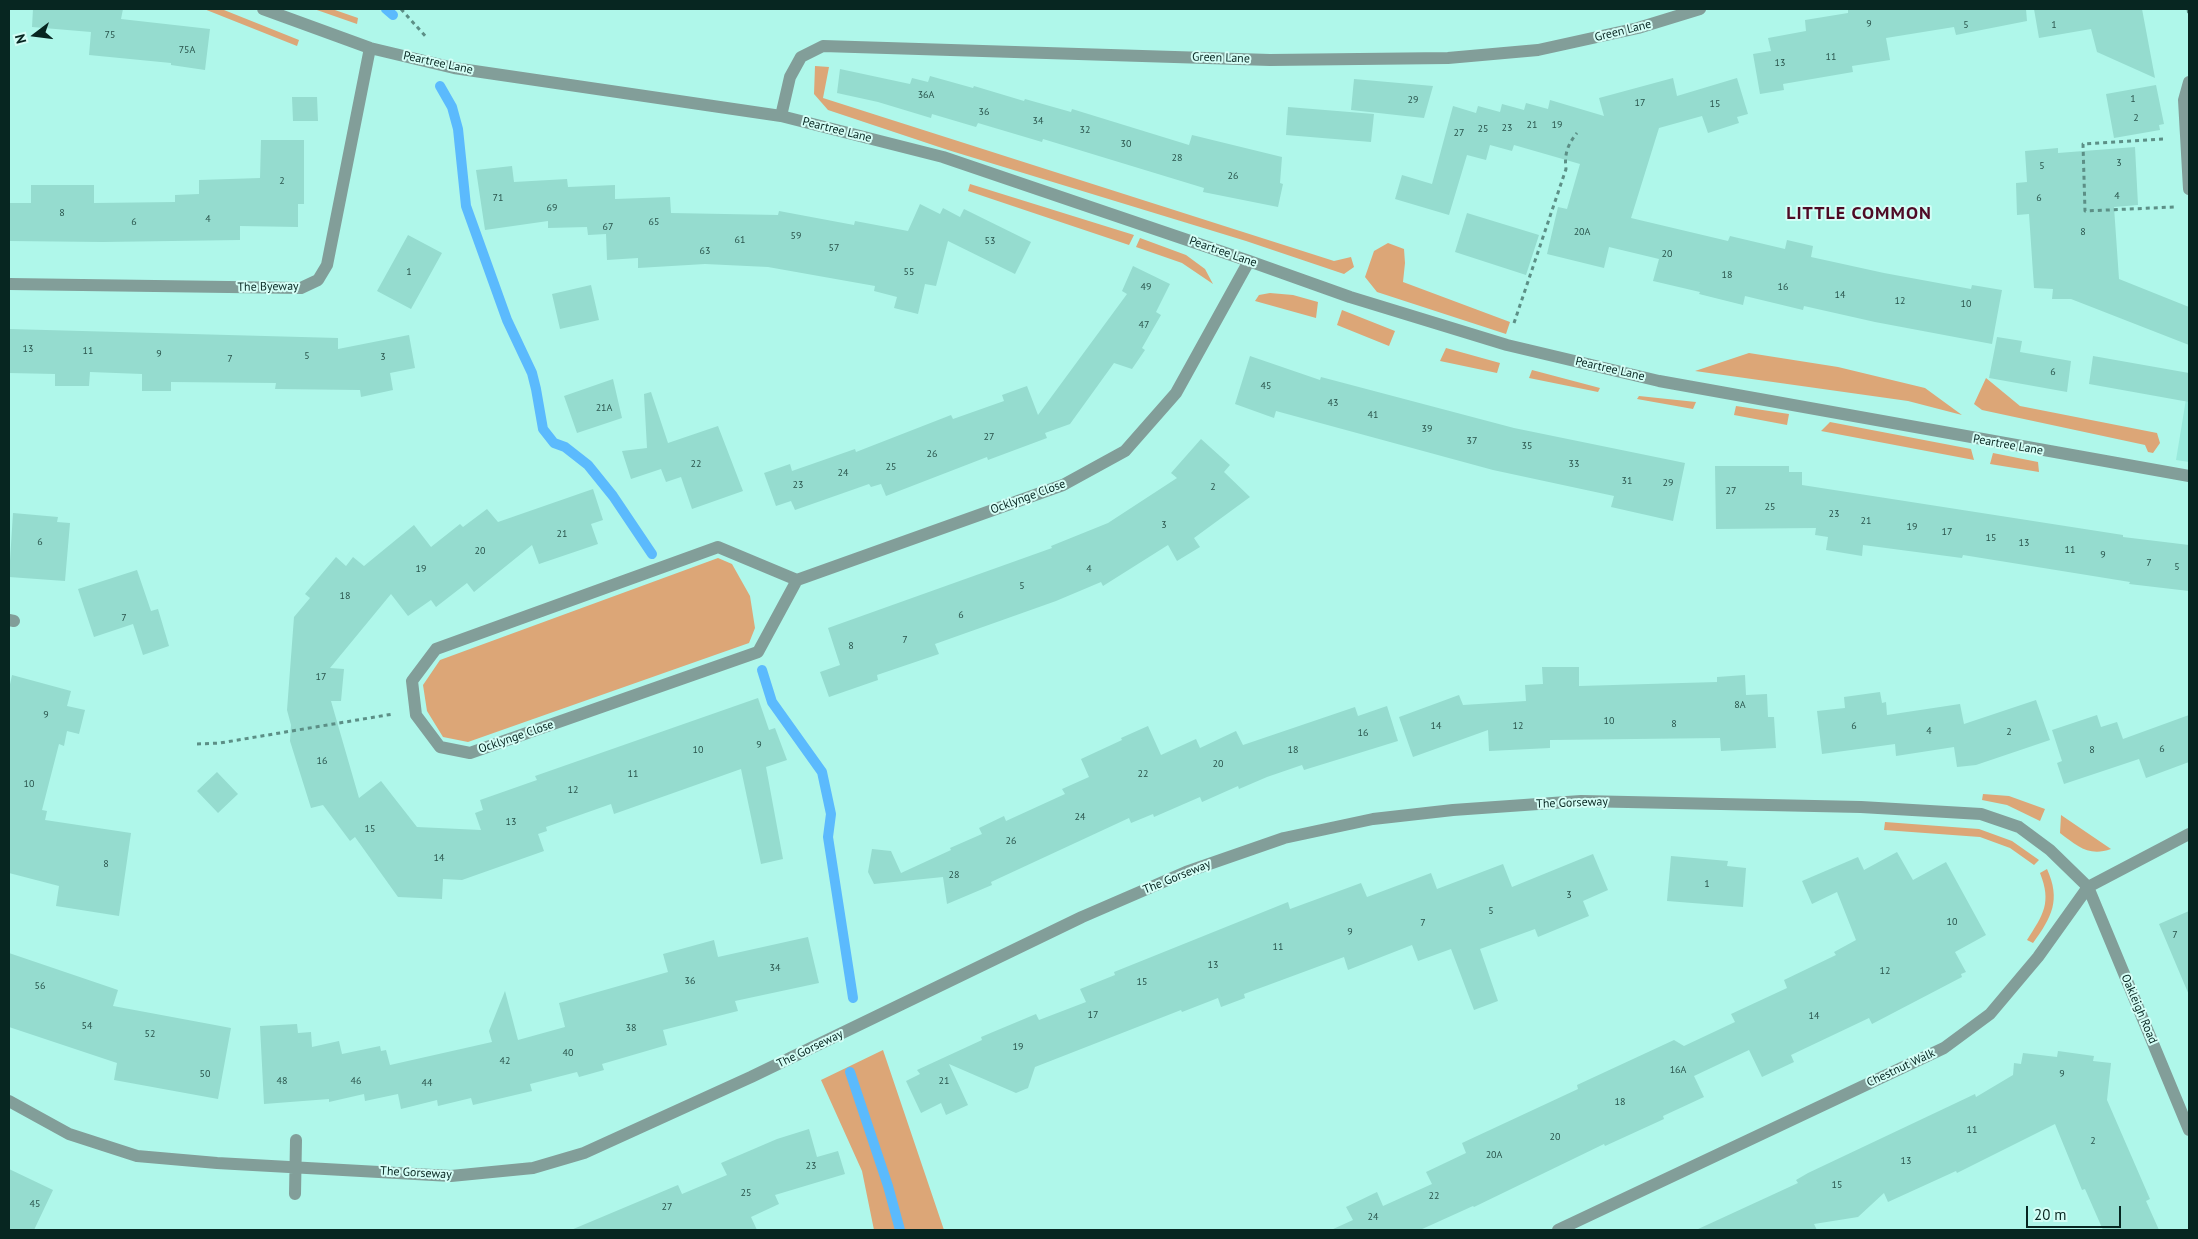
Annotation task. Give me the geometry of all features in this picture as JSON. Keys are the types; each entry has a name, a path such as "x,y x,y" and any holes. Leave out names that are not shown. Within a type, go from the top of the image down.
{"street":[{"name":"Peartree Lane","path":"263,9 370,48 454,68 781,116 943,157 1249,261 1350,298 1507,345 1659,381 2189,476"},
{"name":"Green Lane","path":"781,116 790,77 801,57 823,46 1270,60 1448,58 1538,50 1638,28 1700,9"},
{"name":"The Byeway","path":"9,284 301,288 318,280 327,265 370,48"},
{"path":"2189,82 2184,100 2189,189"},
{"name":"Ocklynge Close","path":"416,715 440,747 470,753 758,652 797,580 1063,485 1125,451 1176,393 1249,261"},
{"path":"416,715 412,681 436,649 718,547 797,580"},
{"name":"The Gorseway","path":"9,1101 69,1134 137,1156 451,1176 533,1168 584,1153 752,1077 1082,917 1186,872 1284,838 1373,819 1453,810 1581,801 1861,807 1981,814 2019,827 2050,850 2088,887"},
{"name":"Chestnut Walk","path":"1558,1230 1944,1048 1990,1014 2038,957 2088,887 2189,834"},
{"name":"Oakleigh Road","path":"2088,887 2189,1130"},
{"path":"295,1194 296,1140"}],"path":[{"path":"2188,9 2189,15"},
{"path":"1514,322 1566,169 1565,159 1569,143 1577,133"},
{"path":"2170,208 2085,211 2083,144 2186,138"},
{"path":"197,744 397,714 416,715"}],"shaded area":[{"path":"204,9 224,10 299,40 297,46"},
{"path":"314,9 332,9 358,18 357,24"},
{"path":"815,66 829,67 823,98 1334,261 1351,257 1354,267 1344,274 1246,241 948,150 828,110 814,94"},
{"path":"970,184 1134,235 1129,245 968,191"},
{"path":"1140,238 1186,255 1205,269 1213,284 1182,263 1136,247"},
{"path":"1388,243 1404,249 1403,282 1510,322 1506,334 1377,292 1365,277 1374,251"},
{"path":"1270,293 1293,295 1318,302 1316,318 1255,301 1259,295"},
{"path":"1342,310 1395,331 1389,346 1337,325"},
{"path":"1446,348 1500,363 1497,373 1440,361"},
{"path":"1749,353 1838,367 1925,388 1962,415 1908,401 1695,371"},
{"path":"1532,370 1600,388 1598,392 1529,378"},
{"path":"1986,378 2020,406 2157,433 2160,443 2153,453 2148,452 2145,445 1982,410 1974,404"},
{"path":"2189,381 2189,462 2176,460"},
{"path":"1639,396 1696,402 1693,409 1637,399"},
{"path":"1736,406 1789,414 1787,425 1734,415"},
{"path":"1830,422 1971,449 1974,460 1821,431"},
{"path":"1993,453 2038,462 2039,472 1990,464"},
{"path":"718,558 732,564 750,596 755,628 749,643 468,742 443,737 427,711 423,685 440,660"},
{"path":"1983,794 2009,796 2045,809 2040,821 2007,805 1982,800"},
{"path":"2061,815 2111,849 2096,852 2090,851 2072,842 2060,833"},
{"path":"1885,822 1979,829 2012,841 2039,860 2034,865 2010,848 1980,837 1884,830"},
{"path":"2047,869 2054,899 2045,925 2033,943 2027,940 2044,908 2044,883 2040,873"},
{"path":"883,1050 944,1230 874,1230 862,1171 821,1080"}],"building":[{"path":"33,9 123,9 121,19 210,29 205,70 171,65 171,63 89,55 91,32 32,27"},
{"path":"1848,9 2026,9 2027,21 1956,35 1954,27 1886,38 1890,60 1852,66 1853,72 1783,84 1784,90 1760,94 1753,54 1771,51 1768,38 1806,31 1805,20 1848,13"},
{"path":"2034,9 2142,9 2155,78 2097,52 2091,29 2039,38"},
{"path":"840,69 910,84 912,78 928,82 930,76 1071,112 1072,109 1189,145 1192,135 1282,157 1280,183 1283,184 1278,207 1203,192 1204,188 1043,139 1042,142 978,123 976,127 932,114 931,118 878,102 837,93"},
{"path":"1673,78 1677,96 1737,78 1748,114 1737,117 1739,123 1708,133 1702,116 1659,128 1631,218 1728,241 1730,236 1785,249 1787,240 1813,246 1811,257 1971,289 1972,285 2002,290 1992,344 1875,322 1804,306 1803,310 1745,296 1743,305 1699,294 1700,292 1653,281 1659,259 1609,247 1604,268 1547,254 1558,207 1567,209 1580,164 1514,145 1512,151 1490,145 1486,160 1467,155 1449,215 1395,199 1402,175 1432,184 1453,106 1476,113 1478,106 1500,112 1502,104 1524,110 1526,103 1548,109 1550,100 1604,116 1599,98"},
{"path":"1354,79 1433,86 1424,118 1351,110"},
{"path":"2156,85 2164,124 2159,125 2160,130 2114,138 2106,94"},
{"path":"292,97 317,97 318,121 293,121"},
{"path":"1288,107 1374,114 1371,142 1286,135"},
{"path":"261,140 304,140 304,204 298,204 298,227 240,226 240,240 9,241 9,203 31,203 31,185 94,185 94,203 175,202 175,195 199,194 199,180 260,178"},
{"path":"2135,147 2138,205 2114,207 2119,279 2189,307 2189,345 2071,299 2052,299 2053,289 2034,288 2029,214 2017,215 2016,183 2027,182 2025,151 2058,148 2058,153"},
{"path":"512,166 514,182 567,179 568,187 615,185 615,199 670,197 671,213 778,215 779,211 854,225 855,221 908,231 920,204 940,214 943,208 960,217 964,209 1031,242 1015,274 948,241 936,286 925,284 918,314 894,308 897,297 874,291 875,286 768,267 705,264 638,268 638,258 607,260 606,234 588,235 587,227 548,228 548,221 485,230 476,170"},
{"path":"1467,213 1539,235 1526,275 1455,252"},
{"path":"408,235 442,253 411,309 377,291"},
{"path":"1133,266 1170,284 1156,312 1161,315 1142,348 1145,350 1132,369 1114,363 1070,424 1045,433 1047,438 988,460 987,457 886,496 881,484 871,487 869,484 795,510 791,501 776,506 764,473 790,464 792,471 855,449 856,452 951,415 953,419 1004,401 1002,395 1027,386 1038,415 1127,294 1122,291"},
{"path":"591,285 599,320 560,329 552,294"},
{"path":"9,329 338,338 338,349 409,335 415,368 390,373 393,390 361,397 360,390 275,389 276,383 171,382 171,391 142,391 142,374 90,372 89,386 55,386 55,374 9,373"},
{"path":"1997,337 2022,341 2020,352 2071,361 2067,392 1989,378"},
{"path":"1250,356 1320,380 1321,377 1514,428 1685,463 1673,521 1611,507 1614,496 1493,470 1276,411 1274,418 1235,404"},
{"path":"2093,356 2189,373 2189,402 2089,384"},
{"path":"613,379 622,418 577,433 564,396"},
{"path":"651,392 668,443 718,426 743,491 692,509 681,477 666,482 661,469 631,479 622,451 647,448 644,394"},
{"path":"1201,439 1230,465 1224,472 1250,497 1194,538 1200,547 1177,561 1168,545 1103,586 1101,582 1056,601 935,644 939,654 877,675 878,680 829,697 820,672 840,665 828,628 1052,548 1051,546 1108,523 1177,478 1171,473"},
{"path":"1715,466 1789,466 1789,472 1802,472 1802,485 2123,535 2123,537 2189,545 2189,591 2129,584 2130,582 1963,555 1962,558 1863,545 1862,556 1826,550 1828,537 1815,535 1816,528 1716,529"},
{"path":"593,489 603,520 591,524 598,544 539,564 532,545 474,592 467,583 436,607 431,600 408,616 391,594 330,668 344,669 341,701 331,701 359,798 381,781 417,827 481,830 475,813 483,810 480,800 537,780 535,776 758,698 769,730 775,728 787,760 766,767 783,859 761,864 741,769 614,814 611,804 546,827 547,831 538,834 544,851 462,880 443,879 442,899 398,897 355,837 350,841 323,805 311,808 290,741 291,725 287,710 294,617 310,598 305,594 336,557 346,566 353,557 364,566 414,525 431,547 460,524 463,527 487,509 498,522"},
{"path":"13,513 58,517 57,522 70,523 65,581 9,577"},
{"path":"137,570 151,611 158,609 169,646 143,655 133,624 94,637 78,589"},
{"path":"1542,667 1579,667 1579,686 1717,682 1717,677 1745,675 1746,695 1767,694 1768,717 1774,717 1776,748 1721,751 1720,738 1550,740 1550,748 1489,751 1488,730 1413,757 1399,717 1459,695 1463,705 1526,701 1525,685 1543,684"},
{"path":"12,675 71,691 67,706 85,710 79,734 67,731 64,746 59,744 42,810 47,811 45,820 131,833 119,916 56,906 59,886 9,873 9,689"},
{"path":"1880,692 1882,703 1886,702 1887,715 1960,704 1964,724 2036,700 2050,740 1976,765 1957,767 1954,747 1896,756 1895,744 1822,754 1817,711 1845,708 1844,697"},
{"path":"1387,706 1398,741 1304,770 1302,765 1239,789 1238,786 1202,802 1200,797 1154,817 1153,814 1131,823 1129,818 991,882 992,885 947,904 943,877 874,884 868,872 872,849 891,851 901,873 982,834 979,828 1004,816 1006,821 1065,794 1062,789 1089,777 1081,759 1148,726 1161,755 1196,739 1200,748 1236,731 1243,745 1355,707 1358,716"},
{"path":"2097,715 2101,727 2117,722 2123,739 2189,715 2189,762 2146,778 2139,759 2064,784 2057,763 2062,761 2052,730"},
{"path":"217,772 238,794 218,813 197,791"},
{"path":"1897,852 1913,880 1946,862 1986,935 1955,952 1966,972 1961,974 1962,977 1872,1024 1869,1018 1791,1055 1794,1062 1762,1077 1749,1050 1694,1076 1704,1097 1663,1116 1664,1119 1605,1146 1604,1144 1474,1207 1420,1230 1331,1230 1353,1220 1346,1207 1377,1192 1383,1206 1432,1184 1426,1172 1466,1153 1462,1143 1578,1089 1577,1085 1674,1040 1684,1046 1735,1022 1731,1014 1787,988 1784,980 1836,955 1834,952 1856,940 1837,892 1812,904 1802,881 1858,857 1864,870"},
{"path":"1593,854 1608,890 1583,901 1589,916 1538,937 1535,929 1480,949 1498,1001 1474,1010 1451,949 1418,961 1412,945 1348,970 1344,957 1244,994 1245,998 1221,1007 1218,998 1182,1012 1181,1010 1035,1067 1028,1088 1016,1093 949,1064 968,1105 946,1115 941,1103 921,1113 906,1081 920,1074 917,1070 982,1040 981,1037 1036,1014 1039,1020 1086,1002 1080,989 1115,975 1114,972 1288,902 1290,909 1361,883 1367,897 1431,873 1437,889 1503,864 1512,887"},
{"path":"1671,856 1728,861 1727,866 1746,868 1743,907 1667,901"},
{"path":"2189,911 2189,995 2159,924"},
{"path":"808,937 819,983 735,1001 738,1011 663,1030 667,1045 602,1064 604,1070 579,1077 577,1072 530,1084 532,1091 473,1105 471,1098 438,1106 437,1100 401,1109 398,1094 365,1101 364,1094 329,1102 329,1099 264,1104 260,1026 297,1024 298,1033 311,1032 312,1047 339,1041 342,1054 380,1046 381,1051 386,1050 390,1065 492,1042 489,1031 505,991 518,1040 565,1027 559,1003 668,972 663,954 714,940 718,957"},
{"path":"9,953 118,990 113,1006 231,1028 218,1099 114,1080 117,1063 9,1027"},
{"path":"2058,1051 2094,1056 2093,1061 2111,1063 2107,1100 2150,1199 2146,1201 2159,1230 2103,1230 2085,1189 2082,1190 2055,1124 1957,1173 1956,1171 1888,1202 1884,1193 1858,1217 1814,1224 1817,1230 1696,1230 1798,1183 1796,1180 1808,1173 1975,1094 1976,1097 2013,1075 2014,1063 2021,1064 2023,1053 2057,1057"},
{"path":"809,1129 817,1157 838,1151 845,1174 775,1195 779,1204 751,1217 757,1230 571,1230 678,1185 682,1194 727,1175 721,1163 777,1139"},
{"path":"9,1169 53,1190 34,1230 9,1230"}],"waterway":[{"path":"386,9 393,15"},
{"path":"440,86 452,107 458,129 466,206 507,320 532,373 543,429 554,443 565,447 588,465 613,496 652,554"},
{"path":"762,670 772,702 822,772 831,814 828,837 853,998"},
{"path":"850,1072 888,1186 900,1230"}],"district":[{"name":"LITTLE COMMON","path":"1859,214"}]}
